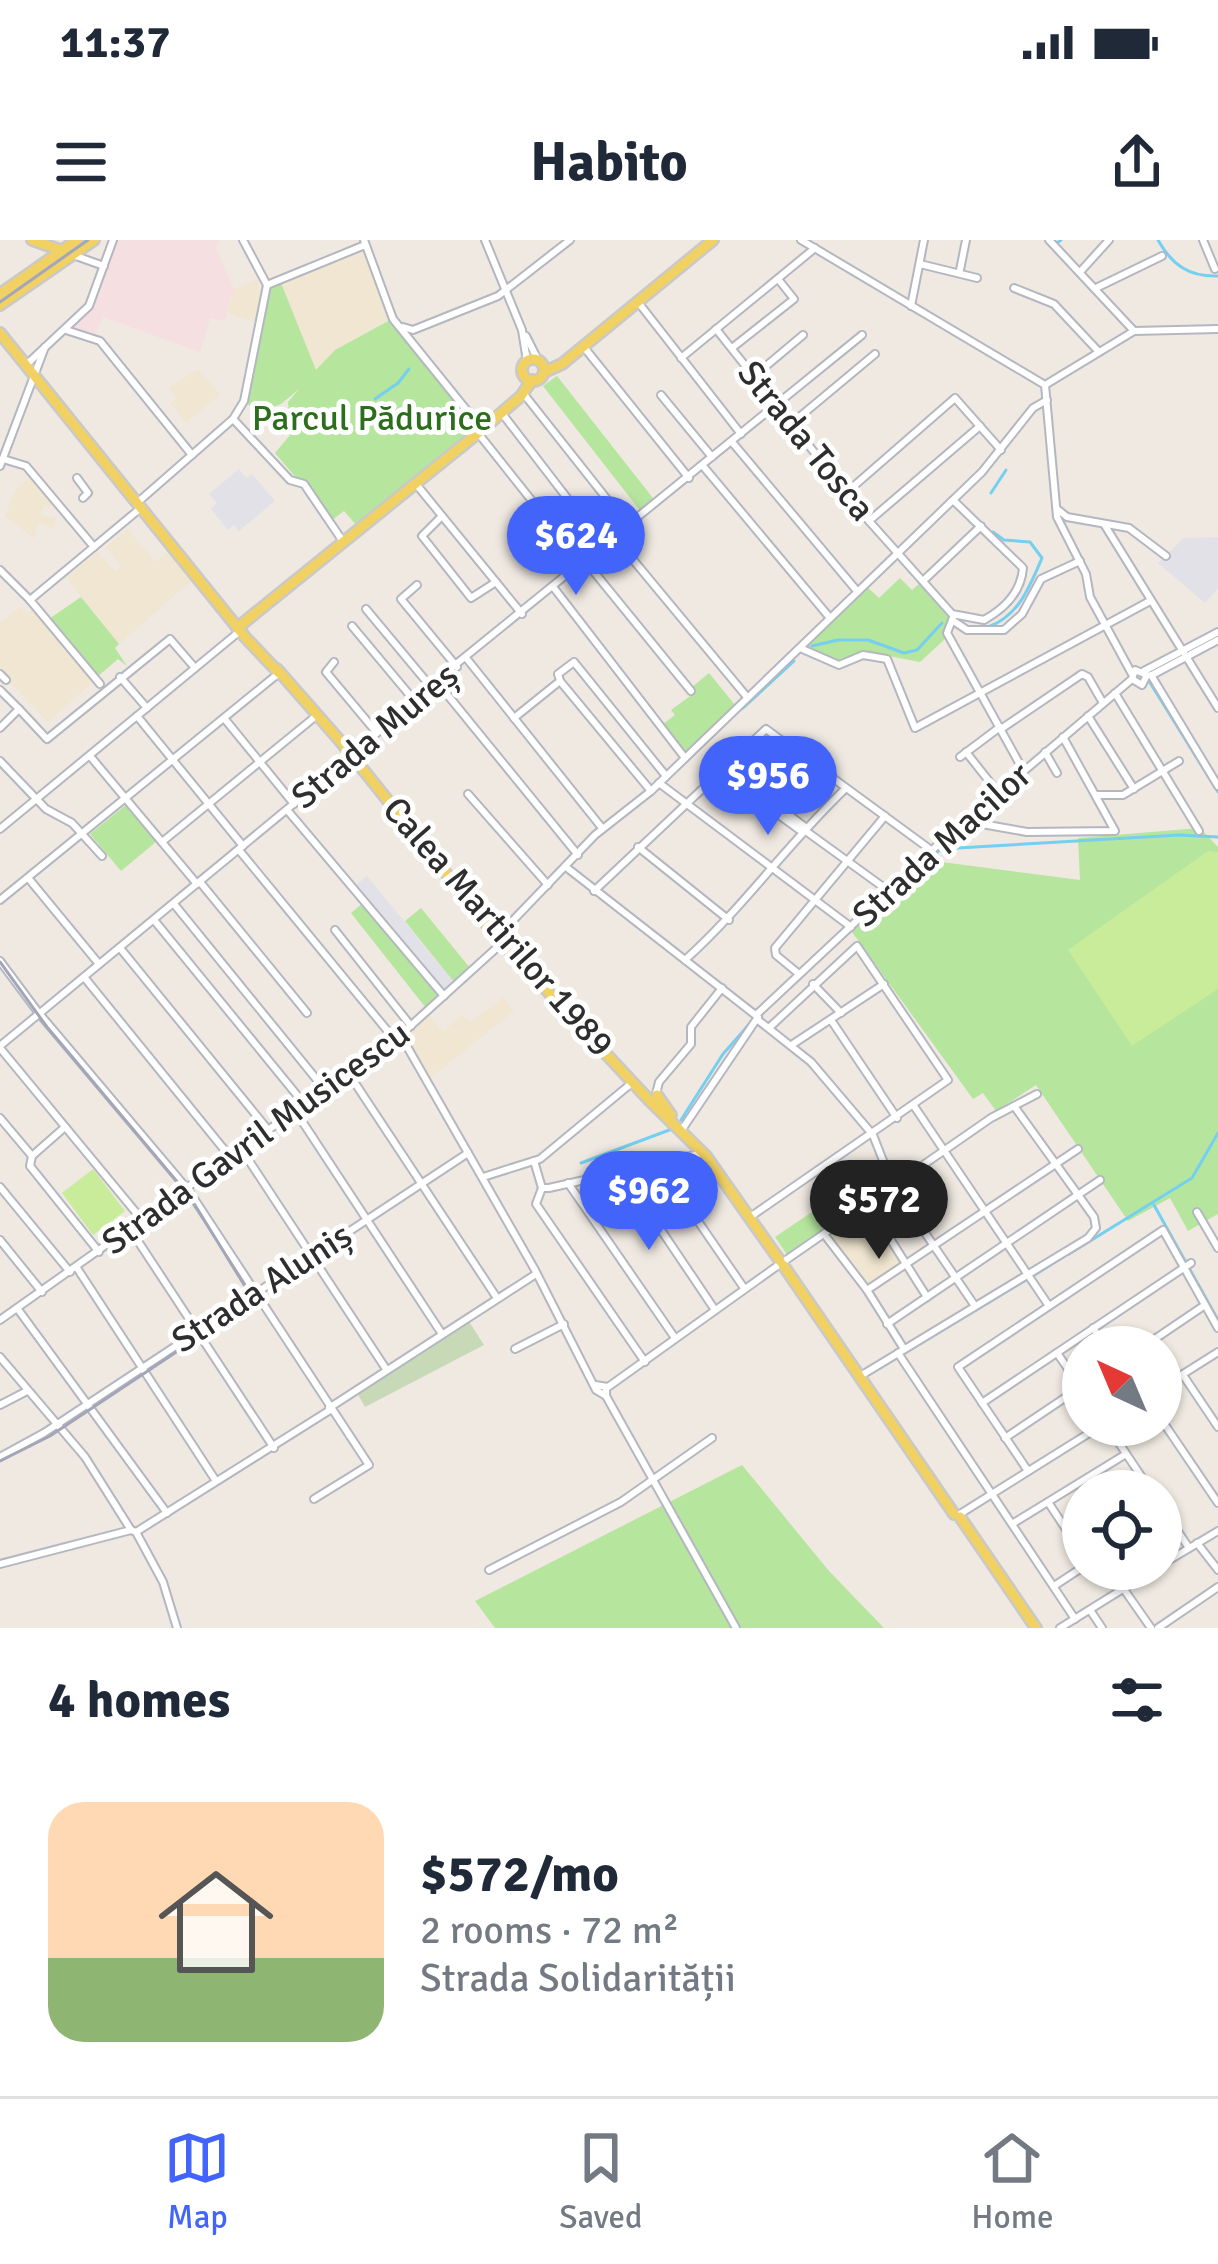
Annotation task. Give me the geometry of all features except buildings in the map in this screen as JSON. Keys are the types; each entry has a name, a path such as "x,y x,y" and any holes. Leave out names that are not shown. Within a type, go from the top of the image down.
{"main road":[{"path":"0,294 48,261 94,240"},
{"path":"528,378 523,367 564,361 713,240"},
{"path":"41,242 71,249"},
{"path":"41,242 48,261"},
{"path":"0,304 71,249"},
{"name":"Calea Martirilor 1989","path":"2,339 362,768 499,940 682,1129"},
{"path":"241,628 480,431 520,395 537,364"},
{"path":"682,1129 783,1262 1034,1628"},
{"path":"682,1129 718,1165 957,1515"}],"street":[{"path":"25,366 89,306 113,240"},
{"path":"30,600 94,548 233,419 244,400 267,284 242,240"},
{"path":"485,240 537,364"},
{"path":"411,334 505,291 570,240"},
{"path":"801,240 1045,385 1060,524 1132,676 1142,685 1148,674"},
{"path":"911,306 924,240"},
{"path":"960,270 966,240"},
{"path":"1049,240 1134,331"},
{"path":"1080,272 1109,240"},
{"path":"1203,240 1215,268"},
{"path":"267,284 365,242 399,326 411,334 480,431 691,692"},
{"path":"681,358 815,248"},
{"path":"71,249 104,264"},
{"path":"1096,288 1162,256"},
{"path":"920,264 976,278"},
{"path":"733,348 794,299 778,279"},
{"path":"1014,288 1054,304 1099,352"},
{"path":"638,302 741,434"},
{"name":"Strada Tosca","path":"716,329 922,582"},
{"path":"1045,385 1134,331 1218,329"},
{"path":"66,330 100,341 192,455"},
{"path":"753,377 803,335"},
{"name":"Strada Mureș","path":"1,1045 352,756 413,699 862,335"},
{"path":"46,344 2,463 26,466 94,548"},
{"path":"583,346 688,478"},
{"path":"791,424 875,354"},
{"path":"661,394 712,458"},
{"path":"520,395 629,527"},
{"path":"847,492 956,398 1001,450"},
{"name":"Strada Gavril Musicescu","path":"0,1320 398,1038 499,940 602,828 663,780 952,500 1001,450 1030,411 1048,402"},
{"path":"501,412 594,532"},
{"path":"233,419 290,480 304,484 344,543"},
{"path":"869,520 980,426"},
{"path":"732,442 857,592"},
{"path":"704,466 830,618"},
{"path":"76,478 88,493 83,498"},
{"path":"416,484 522,614"},
{"path":"952,500 1021,564 1023,576 1010,601 988,619 953,618"},
{"path":"1056,508 1067,517 1141,534 1166,556"},
{"path":"442,516 422,536 434,553 472,599 496,582"},
{"path":"1104,524 1218,708"},
{"path":"981,526 922,582 967,631 1004,630 1022,614 1043,577 1080,561"},
{"path":"615,538 748,698"},
{"path":"0,570 100,684"},
{"path":"417,584 401,599 458,667"},
{"path":"554,588 685,758"},
{"path":"800,647 839,665 863,655 887,659 915,728 1150,601"},
{"path":"365,609 578,855"},
{"path":"953,618 947,633 1023,770"},
{"path":"352,626 413,699"},
{"path":"0,829 241,628"},
{"path":"1132,676 1148,674 1218,636"},
{"path":"0,690 47,739 170,638 195,668"},
{"path":"467,659 602,828"},
{"path":"334,662 326,672 377,733"},
{"path":"651,791 558,674 576,664 663,780 686,803 851,927"},
{"path":"0,900 279,673"},
{"path":"1148,674 1218,787"},
{"path":"1000,795 963,755 1085,675 1103,704"},
{"name":"Strada Macilor","path":"682,1129 757,1016 932,850 1132,676"},
{"path":"120,677 147,708"},
{"path":"514,718 560,681"},
{"path":"1115,693 1199,831"},
{"path":"2,722 19,709"},
{"path":"137,716 398,1038 483,1177 595,1385 606,1393 736,1628"},
{"path":"162,842 316,716"},
{"path":"1088,716 1134,789"},
{"path":"224,718 444,996"},
{"path":"594,891 766,729 932,850"},
{"path":"965,821 1027,832 1115,831 1063,737"},
{"path":"1045,752 1057,772"},
{"path":"90,756 307,1013"},
{"path":"0,761 37,800 84,834 102,856"},
{"path":"1097,795 1114,797 1134,789 1179,761"},
{"path":"1208,772 1218,766"},
{"path":"723,769 890,892"},
{"path":"685,961 729,920 803,829 846,788"},
{"path":"468,794 548,886"},
{"path":"799,974 774,952 885,816"},
{"path":"638,847 729,920"},
{"path":"566,867 793,1045 873,1135 893,1186 975,1306"},
{"path":"29,879 99,964"},
{"path":"174,904 326,1091"},
{"path":"154,920 305,1106"},
{"path":"334,930 411,1026"},
{"path":"753,1215 948,1080 857,946 771,1026"},
{"path":"120,948 269,1131"},
{"path":"0,961 188,1189 369,1465 314,1499"},
{"path":"84,977 231,1157"},
{"path":"812,984 841,1013"},
{"path":"793,1045 884,984"},
{"path":"653,1096 691,1043 691,1028 722,988"},
{"path":"831,1020 897,1118"},
{"path":"1,1045 143,1220"},
{"path":"350,1074 497,1298"},
{"path":"483,1177 534,1161 634,1083"},
{"path":"606,1393 744,1288 944,1151 1037,1094"},
{"path":"914,1106 1049,1306"},
{"path":"862,1375 1088,1238 1096,1228 1094,1216 1014,1106"},
{"path":"296,1112 442,1334"},
{"path":"0,1118 32,1156"},
{"path":"65,1127 32,1156 31,1166 99,1252"},
{"path":"867,1290 1078,1149"},
{"path":"242,1150 386,1370"},
{"name":"Strada Aluniș","path":"0,1456 468,1153"},
{"path":"542,1188 704,1153"},
{"path":"534,1161 542,1188 536,1204 646,1362"},
{"path":"658,1163 744,1288"},
{"path":"884,1166 822,1208 828,1232 867,1290 900,1353 1075,1619"},
{"path":"622,1172 715,1310"},
{"path":"887,1324 1100,1180"},
{"path":"568,1183 676,1339"},
{"path":"0,1187 73,1270 217,1481"},
{"path":"868,1204 927,1297"},
{"path":"1197,1212 1218,1248"},
{"path":"130,1229 274,1448"},
{"path":"1028,1471 958,1367 1163,1230 1187,1265 1218,1328"},
{"path":"0,1240 42,1292"},
{"path":"1096,1326 1187,1265"},
{"path":"0,1564 134,1531 274,1448 536,1274"},
{"path":"1174,1326 1205,1305"},
{"path":"17,1308 167,1513"},
{"path":"515,1349 564,1324"},
{"path":"982,1402 1062,1350"},
{"path":"1218,1352 1183,1375 1218,1427"},
{"path":"1057,1353 1062,1360"},
{"path":"0,1357 85,1457 134,1531 164,1582 177,1628"},
{"path":"0,1405 27,1391"},
{"path":"1005,1438 1062,1401"},
{"path":"489,1570 621,1502 712,1438"},
{"path":"957,1515 1069,1446"},
{"path":"1120,1446 1137,1470"},
{"path":"1179,1446 1218,1503"},
{"path":"1100,1470 1126,1454"},
{"path":"1011,1525 1062,1493"},
{"path":"1048,1502 1062,1523"},
{"path":"1182,1552 1218,1532"},
{"path":"1182,1534 1218,1570"},
{"path":"1054,1586 1062,1581"},
{"path":"1125,1590 1155,1628 1218,1587"},
{"path":"1060,1628 1120,1590"},
{"path":"1090,1610 1102,1628"}],"shaded area":[{"path":"115,240 219,240 216,248 236,294 225,321 210,318 200,352 103,317 96,334 73,327 93,305"},
{"path":"365,249 390,319 335,350 316,370 281,283"},
{"path":"257,279 262,300 256,322 227,313 234,290"},
{"path":"198,369 220,394 186,423 171,404 177,398 169,388"},
{"path":"239,469 246,478 252,474 275,501 239,531 234,525 228,530 211,509 217,503 209,494"},
{"path":"30,477 51,503 44,505 41,514 57,519 53,528 39,523 34,538 5,516 16,489"},
{"path":"128,529 155,562 170,551 193,579 119,644 67,578 97,552 115,572 121,566 106,547"},
{"path":"1218,537 1218,589 1205,603 1158,563 1184,538"},
{"path":"20,607 27,614 33,608 95,680 48,722 0,672 0,623"},
{"path":"367,876 454,982 445,991 355,886"},
{"path":"503,998 514,1011 429,1079 406,1037 429,1016 443,1032 462,1014 470,1022"},
{"path":"865,1207 903,1264 868,1288 827,1234"}],"green space":[{"name":"Parcul Pădurice","path":"281,283 316,370 335,350 390,320 478,427 357,526 344,511 332,520 275,453 290,435 288,402 299,389 281,404 256,413 247,403 269,296 272,286"},
{"path":"557,376 656,502 642,513 543,386"},
{"path":"900,578 912,590 919,584 950,616 944,628 946,638 920,662 863,651 841,662 807,646 867,587 879,598"},
{"path":"81,597 119,644 115,648 127,666 118,659 97,677 49,619"},
{"path":"709,673 735,705 684,753 662,725"},
{"path":"127,804 157,841 121,871 90,834"},
{"path":"1200,828 1218,847 1218,1214 1188,1231 1170,1198 1128,1221 1036,1085 996,1111 983,1093 973,1099 852,932 936,852 934,861 1080,880 1078,838"},
{"path":"1208,851 1218,852 1218,989 1132,1046 1068,950"},
{"path":"363,903 438,994 426,1008 351,913"},
{"path":"421,908 470,968 454,982 405,921"},
{"path":"93,1169 125,1211 93,1235 62,1193"},
{"path":"881,1170 890,1186 831,1227 824,1209"},
{"path":"815,1210 827,1229 788,1256 775,1237"},
{"path":"468,1320 484,1345 365,1407 356,1391"},
{"path":"742,1465 829,1571 884,1628 495,1628 475,1601"}],"waterway":[{"path":"1057,243 1061,240"},
{"path":"1158,240 1182,268 1218,276"},
{"path":"375,399 409,369"},
{"path":"991,493 1006,470"},
{"path":"988,627 1016,608 1042,558 1030,542 1004,540 993,532"},
{"path":"812,646 868,640 904,653 917,650 942,623"},
{"path":"1151,671 1218,637"},
{"path":"743,708 794,661"},
{"path":"1149,681 1218,792"},
{"path":"813,965 941,849 1179,835 1218,837"},
{"path":"681,1120 723,1054 753,1020"},
{"path":"581,1163 672,1129"},
{"path":"1069,1254 1192,1178 1218,1133"},
{"path":"1154,1205 1218,1320"},
{"path":"1033,1276 1063,1257"},
{"path":"870,1374 1026,1280"}],"tram line":[{"path":"0,302 88,240"},
{"path":"0,962 47,1027 190,1197 251,1296 247,1305 50,1436 0,1461"}]}
